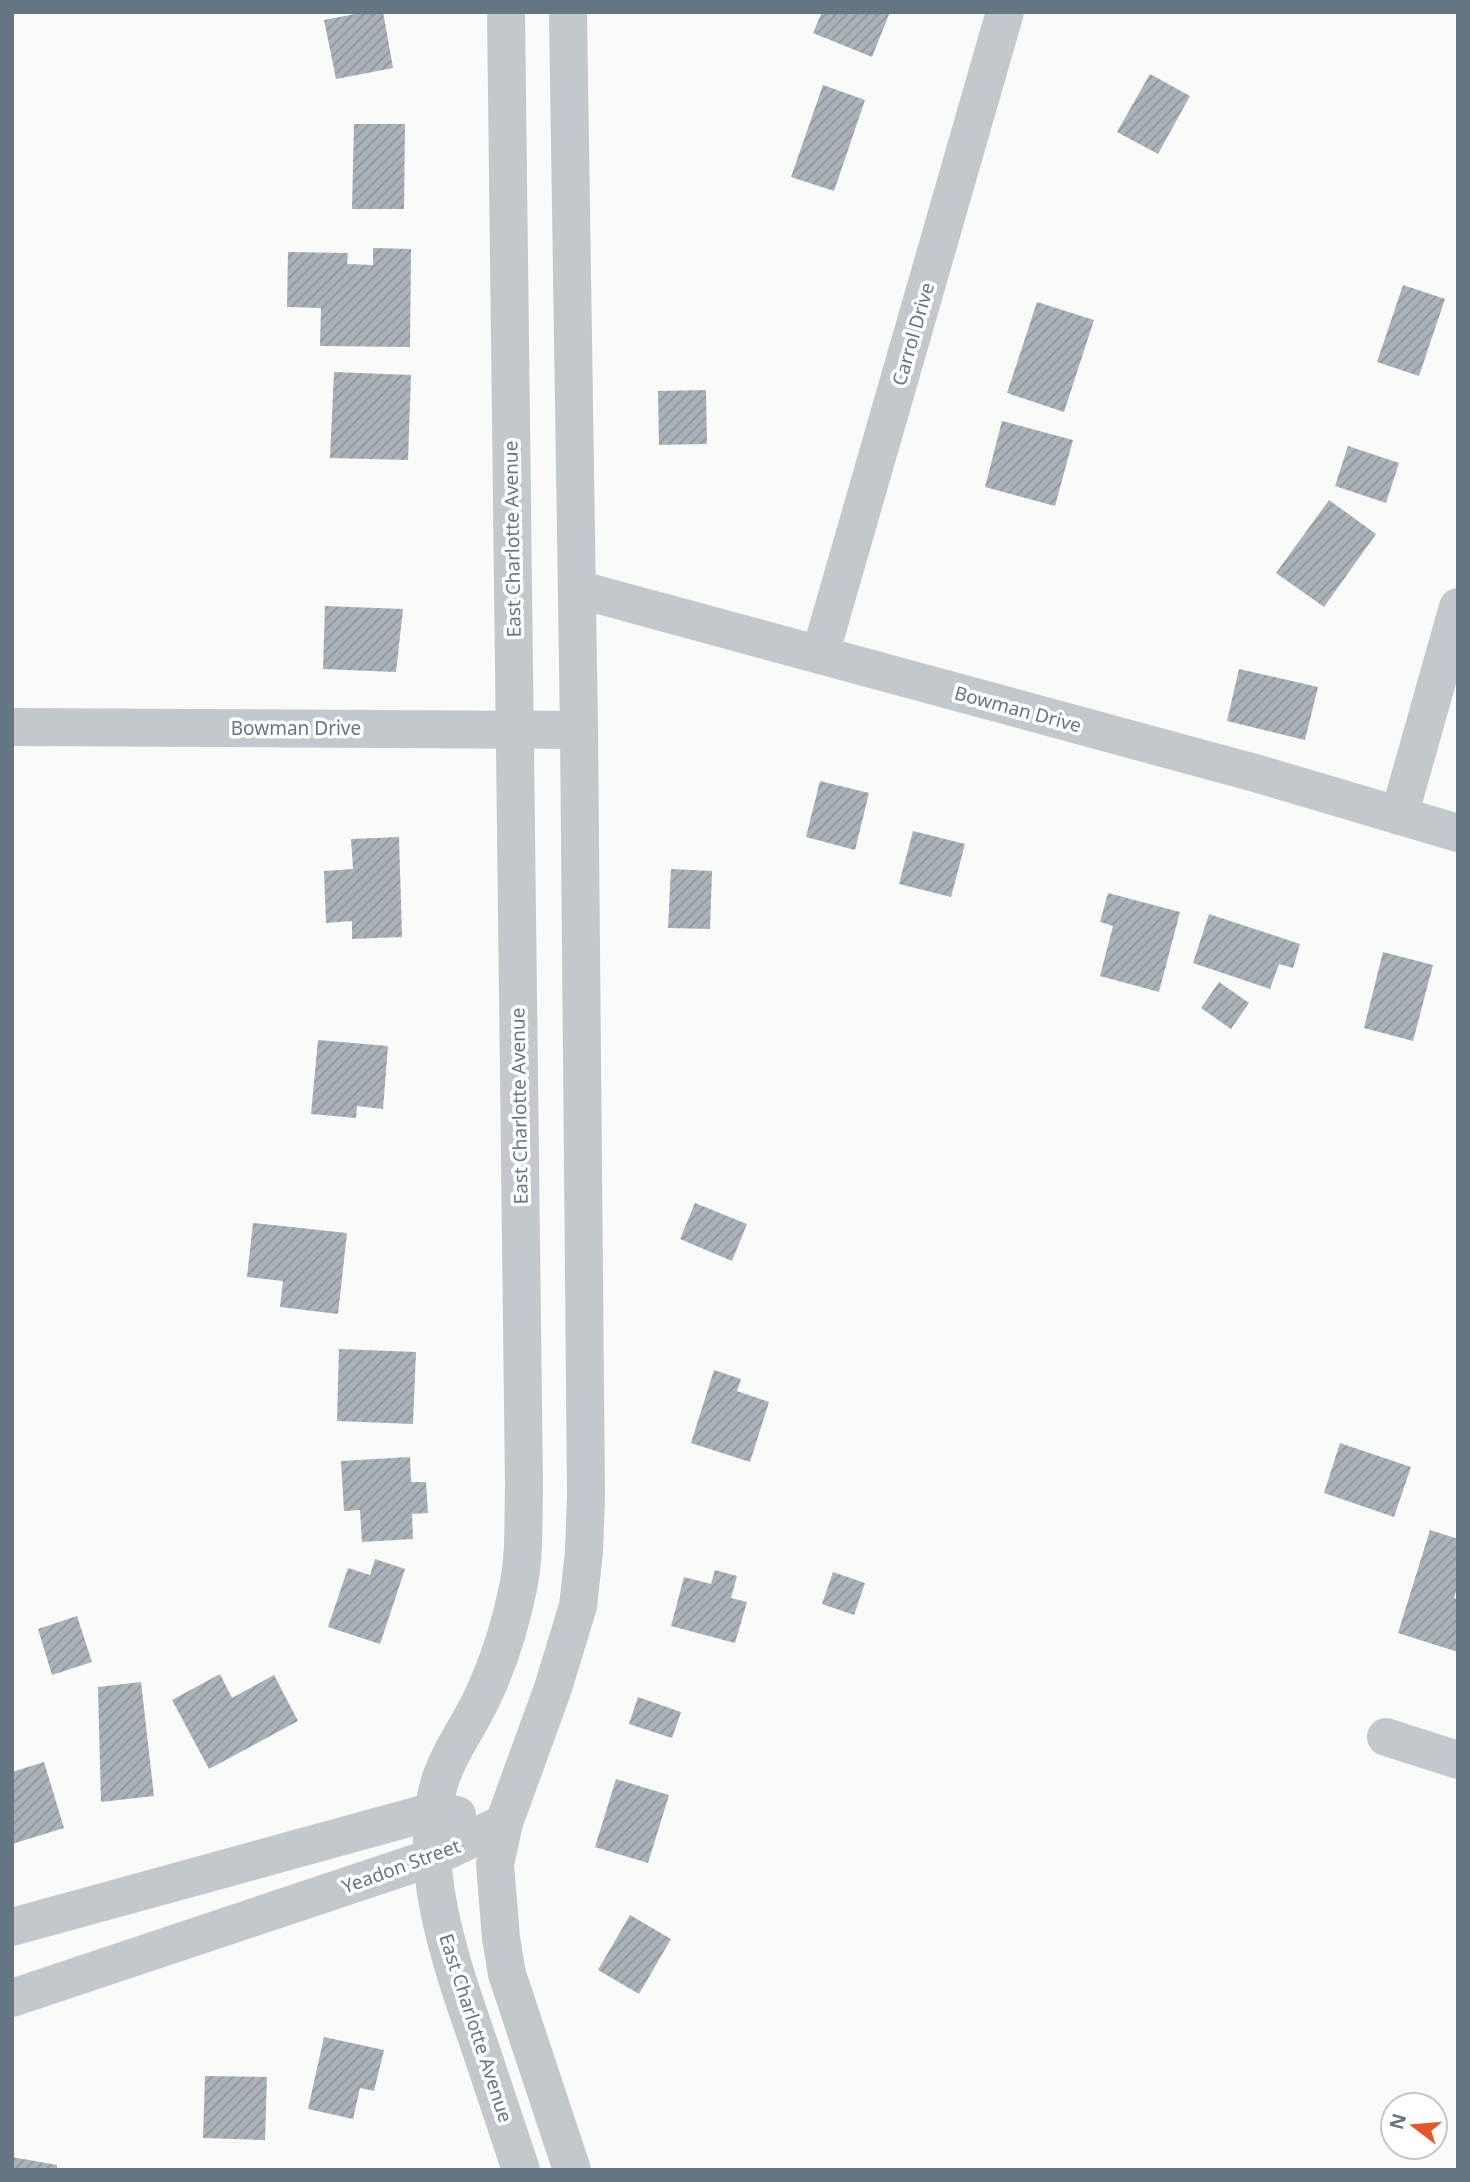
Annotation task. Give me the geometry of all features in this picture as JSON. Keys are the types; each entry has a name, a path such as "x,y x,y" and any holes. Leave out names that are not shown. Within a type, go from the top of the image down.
{"street":[{"name":"East Charlotte Avenue","path":"506,12 523,1546 518,1588 498,1661 483,1696 450,1753 439,1784 432,1836 440,1907 455,1973 521,2170"},
{"path":"568,12 578,589 586,1496 584,1552 578,1606 553,1688 504,1823 495,1864 500,1938 507,1974 572,2170"},
{"name":"Carrol Drive","path":"820,655 1005,12"},
{"name":"Bowman Drive","path":"578,589 1255,773 1458,833"},
{"path":"1399,816 1458,607"},
{"name":"Bowman Drive","path":"12,727 579,730"},
{"path":"1386,1737 1458,1760"},
{"name":"Yeadon Street","path":"12,1927 434,1811 504,1823"},
{"name":"Yeadon Street","path":"12,1998 434,1857 504,1823"}],"building":[{"path":"366,12 383,12 393,68 336,79 324,20"},
{"path":"822,12 890,12 872,57 813,33"},
{"path":"1150,74 1190,96 1158,154 1117,132"},
{"path":"823,85 865,100 834,191 791,177"},
{"path":"354,124 405,124 404,209 352,209"},
{"path":"373,248 411,249 410,347 320,346 321,308 287,307 288,252 348,253 347,264 373,265"},
{"path":"1403,285 1445,299 1419,376 1377,362"},
{"path":"1037,302 1094,320 1064,412 1007,393"},
{"path":"334,372 411,375 408,460 330,458"},
{"path":"706,390 707,444 659,445 658,391"},
{"path":"1002,421 1073,440 1055,506 985,487"},
{"path":"1348,446 1399,463 1386,503 1335,486"},
{"path":"1329,500 1376,534 1324,607 1276,573"},
{"path":"325,606 403,609 396,672 323,669"},
{"path":"1239,669 1318,687 1305,740 1227,721"},
{"path":"820,781 869,793 855,850 806,837"},
{"path":"913,831 965,844 951,897 899,884"},
{"path":"399,837 402,937 352,939 352,921 326,923 324,871 353,869 351,839"},
{"path":"671,869 712,871 710,929 668,928"},
{"path":"1108,893 1180,912 1159,992 1100,976 1113,926 1100,922"},
{"path":"1209,914 1300,944 1293,968 1279,964 1270,989 1193,963"},
{"path":"1383,952 1433,965 1413,1041 1364,1028"},
{"path":"1219,982 1249,1003 1231,1029 1201,1008"},
{"path":"318,1040 388,1046 383,1109 357,1106 356,1118 311,1114"},
{"path":"695,1203 747,1224 732,1261 680,1239"},
{"path":"253,1223 347,1233 338,1314 280,1307 283,1281 247,1277"},
{"path":"339,1349 416,1352 413,1424 337,1421"},
{"path":"714,1370 741,1379 737,1391 769,1402 750,1462 691,1443"},
{"path":"1340,1443 1411,1467 1394,1517 1324,1493"},
{"path":"410,1457 411,1482 426,1482 428,1513 412,1514 413,1539 362,1542 360,1510 344,1511 341,1461"},
{"path":"1430,1530 1458,1539 1458,1586 1454,1598 1458,1599 1458,1652 1398,1633"},
{"path":"375,1559 405,1569 380,1644 328,1627 348,1568 370,1575"},
{"path":"715,1570 737,1576 731,1598 747,1602 735,1643 671,1626 684,1577 711,1584"},
{"path":"833,1572 865,1583 854,1615 822,1604"},
{"path":"77,1616 92,1662 52,1675 38,1629"},
{"path":"220,1674 232,1698 274,1675 298,1721 209,1769 172,1700"},
{"path":"141,1682 154,1796 101,1802 98,1687"},
{"path":"638,1697 681,1712 672,1738 629,1724"},
{"path":"44,1762 64,1828 12,1844 12,1772"},
{"path":"616,1779 669,1795 648,1863 595,1847"},
{"path":"630,1915 671,1939 639,1994 598,1970"},
{"path":"324,2037 384,2050 374,2091 360,2088 353,2119 308,2109"},
{"path":"205,2076 267,2077 265,2140 203,2138"},
{"path":"12,2157 57,2165 57,2170 12,2170"}]}
